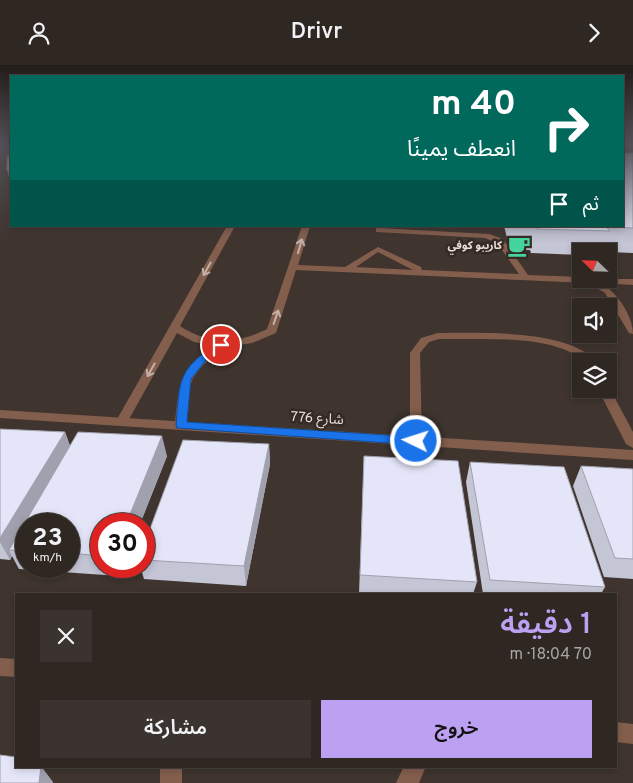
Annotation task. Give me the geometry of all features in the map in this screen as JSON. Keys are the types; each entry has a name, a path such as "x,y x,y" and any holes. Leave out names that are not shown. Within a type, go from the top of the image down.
{"street":[{"path":"122,421 230,227"},
{"path":"175,327 184,335 221,345 242,344 259,339 272,331 306,227"},
{"path":"378,249 379,228 486,235 500,241 525,277"},
{"path":"347,269 378,249"},
{"path":"378,249 425,272"},
{"path":"294,267 572,279"},
{"path":"618,281 633,282"},
{"path":"603,288 608,291 633,331"},
{"path":"416,441 415,353 425,339 438,336 548,341 580,353"},
{"path":"181,425 185,379 203,357 221,345"},
{"path":"609,398 633,444"},
{"name":"شارع 776","path":"0,414 633,455"},
{"path":"0,667 15,668"},
{"path":"617,732 633,734"},
{"path":"171,768 171,783"},
{"path":"407,783 415,768"}],"building":[{"path":"624,177 633,177 633,228 606,227 624,227"},
{"path":"536,227 606,227 610,231 537,229"},
{"path":"0,429 65,432 15,513 0,538"},
{"path":"78,432 162,436 130,513 90,513 90,555 80,554 80,513 31,513"},
{"path":"183,440 269,444 244,566 155,561 155,515"},
{"path":"364,456 458,461 477,582 360,575"},
{"path":"470,462 564,467 605,587 490,580"},
{"path":"581,466 633,469 633,559 615,558"},
{"path":"15,540 15,550 9,550"},
{"path":"0,755 15,757 15,768 41,768 39,783 0,783"}],"place":[{"name":"كاريبو كوفي","path":"519,246"}],"route":[{"path":"221,345 203,357 185,379 181,425 416,441"}]}
